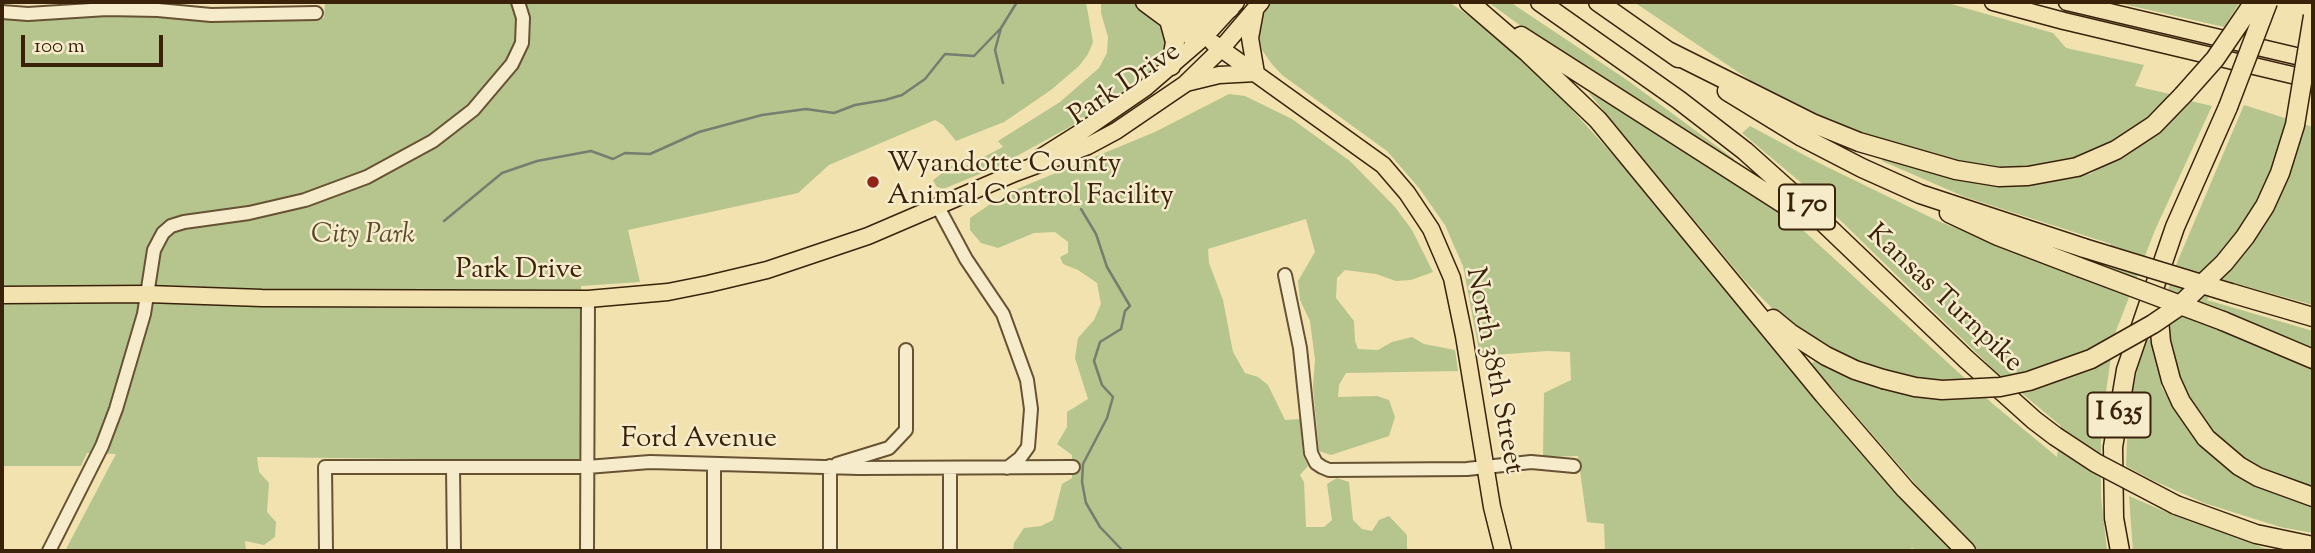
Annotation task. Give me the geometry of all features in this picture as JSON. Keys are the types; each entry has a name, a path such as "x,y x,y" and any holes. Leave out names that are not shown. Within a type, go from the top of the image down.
{"highway":[{"name":"Kansas Turnpike","path":"1540,2 1679,100 1745,151 1966,359 2055,436 2106,469 2176,505 2256,534 2313,546"},
{"name":"Kansas Turnpike","path":"1598,2 1745,103 1862,168 1920,194 2084,248 2313,317"},
{"path":"1668,51 1812,123 1859,142 1956,170 1999,177 2028,176 2077,167 2116,150 2154,125 2215,59 2254,2"},
{"name":"I 635","path":"2120,551 2114,518 2113,447 2126,370 2175,227 2228,107 2268,2"},
{"path":"1163,9 1206,13 1233,5"},
{"path":"1476,7 1850,248"},
{"path":"1476,7 1598,120 1824,395 1905,489 1966,551"},
{"path":"1163,9 1191,36 1205,37"},
{"path":"1163,9 1175,42 1171,66"},
{"path":"1739,289 1790,333 1826,356 1855,370 1915,387 1942,390 2000,387 2029,381 2091,359 2153,324 2178,306 2224,264 2265,206 2280,173 2295,125 2313,16"},
{"path":"1920,194 1956,219 2223,321 2313,359"},
{"path":"2155,284 2165,362 2181,402 2193,421 2206,438 2239,466 2258,477 2313,497"}],"main road":[{"path":"1993,2 2313,79"},
{"path":"2067,2 2313,60"},
{"name":"Park Drive","path":"2,295 588,299 668,292 767,270 868,236 1015,173 1088,146 1116,131 1185,84 1221,49 1258,4"},
{"path":"1185,84 1219,75 1256,73 1250,30 1258,4"},
{"name":"Park Drive","path":"1015,173 1144,88 1205,37 1233,5"},
{"name":"North 38th Street","path":"1205,37 1382,165 1407,193 1431,229 1452,278 1492,507 1503,551"}],"street":[{"path":"49,551 102,446 116,409 136,346 154,250 163,233 171,226 184,222 249,213 305,200 367,177 433,141 473,110 512,64 522,43 523,18 518,2"},
{"path":"2,12 28,14 107,9 211,15 316,13"},
{"path":"937,205 966,259 1003,314 1027,380 1031,408 1028,447 1020,458 1007,468"},
{"path":"1285,275 1300,348 1311,453 1316,463 1329,470 1467,469 1531,462 1574,466"},
{"path":"587,551 588,299"},
{"path":"830,551 830,466 889,448 906,430 906,350"},
{"name":"Ford Avenue","path":"326,551 325,467 587,467 694,462 714,465 1073,467"},
{"path":"714,465 714,551"},
{"path":"453,467 454,551"},
{"path":"950,468 950,551"}],"green space":[{"name":"City Park","path":"325,2 1086,2 1093,42 1079,66 1051,90 1004,122 956,141 943,125 935,120 829,165 798,193 628,230 640,282 581,286 580,458 577,461 257,457 259,472 269,483 267,512 276,522 275,537 264,545 245,541 246,551 65,551 116,454 87,453 81,466 2,466 2,16 324,18"},
{"path":"1101,2 1133,2 1165,25 1166,57 1159,66 1084,119 997,167 943,189 937,187 933,180 961,159 966,166 1003,147 998,141 1060,102 1099,68 1107,53 1108,37 1101,13"},
{"path":"1270,2 1449,2 1469,16 1521,59 1615,157 1803,382 1955,551 1918,551 1912,548 1907,551 1605,551 1604,524 1587,522 1578,456 1543,457 1544,393 1571,380 1570,352 1480,356 1463,266 1445,225 1419,188 1387,151 1282,75 1271,63 1262,50 1259,35 1261,20"},
{"path":"1488,2 1510,2 1627,80 1734,159 1732,163 1653,110 1554,50"},
{"path":"1634,2 1944,2 2053,33 2066,48 2144,65 2135,86 2174,95 2138,128 2083,157 2050,168 2003,168 1948,161 1870,137 1784,103"},
{"path":"2114,2 2240,2 2224,27"},
{"path":"1588,92 1742,185 1805,232 1993,404 2057,457 2061,426 1994,370 1805,186 1742,133 1750,126 1938,221 2097,284 2111,244 1965,197 1882,161 1884,157 1986,184 2045,181 2090,174 2146,140 2186,100 2212,106 2155,230 2114,336 2101,427 2101,496 2107,551 1974,551 1811,364 1815,361 1882,386 1870,369 1803,333 1777,313 1745,281"},
{"path":"1229,94 1245,96 1292,119 1350,161 1395,207 1412,230 1433,272 1411,280 1396,281 1376,274 1345,270 1337,278 1336,298 1354,321 1358,349 1378,350 1392,342 1412,337 1424,344 1455,350 1458,371 1346,373 1339,385 1338,397 1377,396 1389,400 1395,417 1389,436 1331,455 1319,451 1313,387 1315,360 1310,321 1300,300 1298,281 1315,252 1306,219 1208,249 1209,263 1223,300 1233,352 1245,373 1258,377 1268,385 1285,420 1300,419 1303,455 1308,466 1300,475 1304,482 1306,527 1324,527 1332,520 1327,484 1337,478 1349,482 1353,520 1362,529 1372,531 1379,520 1389,516 1407,535 1407,551 1013,551 1014,543 1024,528 1041,526 1053,520 1062,484 1072,478 1072,455 1057,444 1067,427 1067,412 1088,399 1075,358 1078,338 1094,320 1101,304 1097,283 1063,264 1060,257 1068,253 1068,242 1055,232 1034,233 998,248 981,243 970,230 970,218 1005,194 1155,132"},
{"path":"2244,105 2313,127 2313,305 2220,279 2207,300 2313,331 2313,349 2203,306 2313,369 2313,490 2266,474 2220,443 2196,411 2173,372 2163,306 2176,265"},
{"path":"2147,336 2153,345 2162,388 2183,422 2226,467 2255,485 2313,505 2313,533 2280,527 2204,503 2126,466 2128,413 2142,346"},
{"path":"2129,496 2264,548 2281,551 2133,551"}],"waterway":[{"path":"1003,83 995,50 1001,28 1017,2"},
{"path":"444,221 502,173 537,161 591,151 613,159 625,153 650,154 699,132 762,115 806,109 834,113 855,105 902,95 925,79 945,54 974,56 1001,28"},
{"path":"1081,209 1096,234 1107,267 1130,306 1125,311 1121,329 1100,342 1094,361 1102,385 1113,397 1107,418 1083,464 1082,482 1086,503 1100,527 1123,551"}],"place":[{"name":"Wyandotte County Animal Control Facility","path":"873,182"}]}
